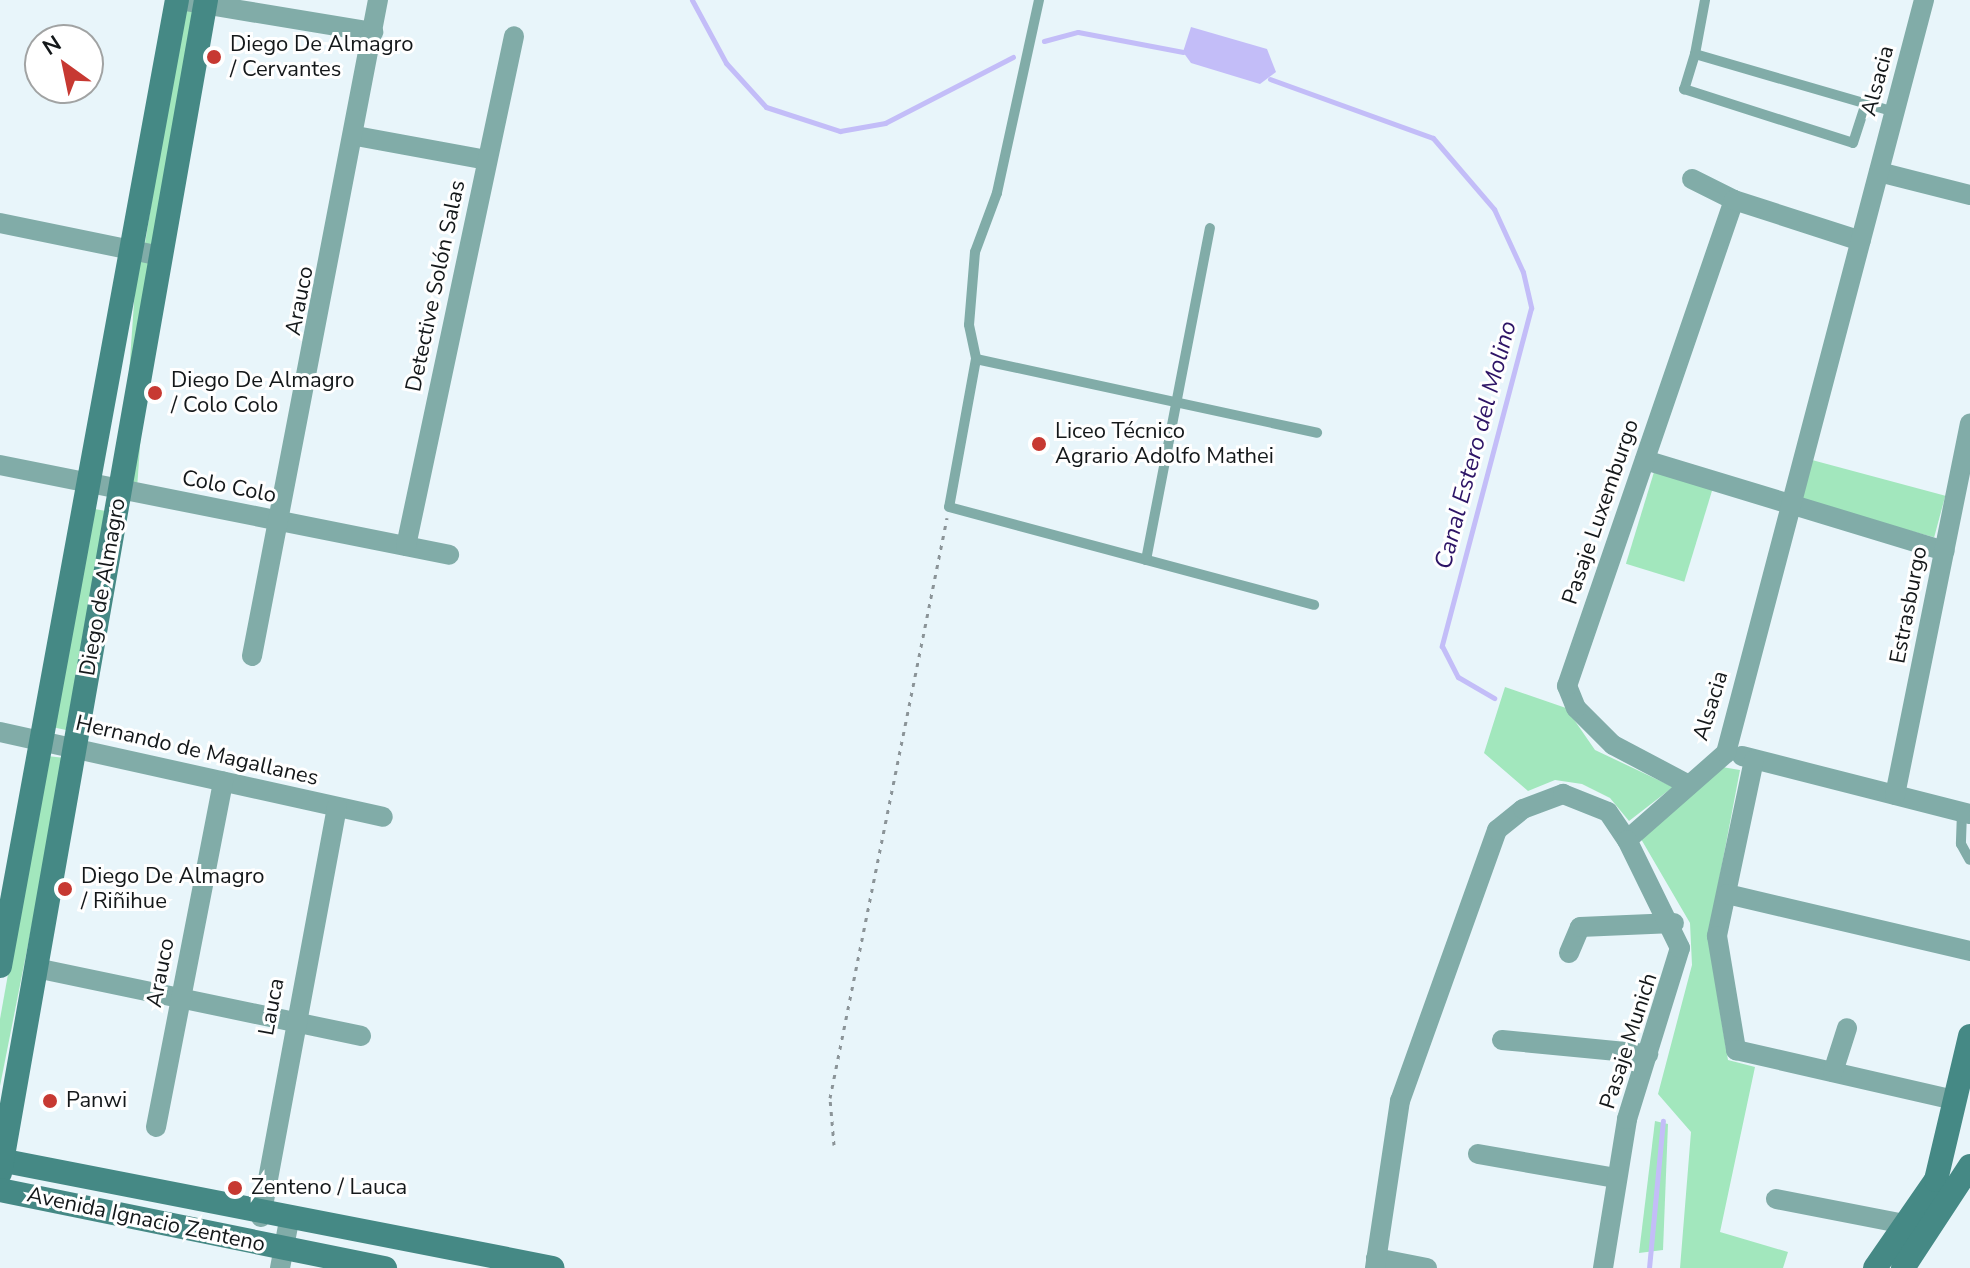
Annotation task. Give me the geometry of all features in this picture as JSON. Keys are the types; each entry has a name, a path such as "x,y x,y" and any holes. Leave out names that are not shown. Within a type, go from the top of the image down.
{"main road":[{"name":"Diego de Almagro","path":"0,966 6,905 41,741 178,0"},
{"name":"Diego de Almagro","path":"1,1165 206,3"},
{"path":"74,561 107,566"},
{"path":"1894,1265 1905,1224 1936,1180 1970,1036"},
{"name":"Avenida Ignacio Zenteno","path":"1,1165 289,1221 449,1259 553,1268"},
{"path":"1894,1265 1970,1166"},
{"name":"Avenida Ignacio Zenteno","path":"0,1190 282,1258 385,1268"}],"street":[{"path":"178,0 373,32"},
{"name":"Arauco","path":"252,656 356,136 378,0"},
{"name":"Alsacia","path":"1627,840 1726,753 1924,0"},
{"name":"Detective Solón Salas","path":"406,546 514,36"},
{"path":"356,136 487,160"},
{"path":"1879,172 1970,195"},
{"path":"1692,179 1734,200 1861,241"},
{"name":"Pasaje Luxemburgo","path":"1689,785 1613,745 1576,708 1567,686 1734,200"},
{"path":"0,223 161,256"},
{"name":"Estrasburgo","path":"1895,795 1970,423"},
{"path":"1645,460 1945,551"},
{"name":"Colo Colo","path":"0,465 449,555"},
{"name":"Hernando de Magallanes","path":"0,732 383,817"},
{"path":"1726,753 1966,813"},
{"path":"1754,760 1717,936 1736,1050 1955,1100"},
{"name":"Arauco","path":"156,1127 223,781"},
{"path":"1427,1268 1376,1263 1400,1101 1497,830 1523,809 1563,794 1608,812 1627,840"},
{"name":"Lauca","path":"261,1217 293,1022 337,807"},
{"name":"Pasaje Munich","path":"1603,1268 1615,1178 1648,1054 1678,968 1674,923 1627,840"},
{"path":"1727,894 1970,951"},
{"path":"1569,953 1580,927 1674,923"},
{"path":"36,968 361,1036"},
{"path":"1833,1072 1847,1028"},
{"path":"1502,1040 1648,1054"},
{"path":"1478,1154 1615,1178"},
{"path":"1776,1199 1905,1224"},
{"path":"282,1258 289,1221"}],"lane":[{"path":"1039,0 997,193 975,252 969,325 976,359 949,507 1314,605"},
{"path":"1705,0 1695,54 1684,89 1853,143 1866,103"},
{"path":"1695,54 1895,112"},
{"path":"1146,560 1179,404 1210,228"},
{"path":"976,359 1317,433"},
{"path":"1966,813 1961,844 1970,860"}],"path":[{"path":"834,1145 830,1098 949,507"}],"green space":[{"path":"182,10 195,12 158,247 145,245"},
{"path":"137,260 153,261 137,483 122,481"},
{"path":"1812,460 1945,496 1934,537 1801,502"},
{"path":"1654,472 1712,490 1684,582 1626,564"},
{"path":"89,508 106,511 66,730 52,727"},
{"path":"1505,687 1566,708 1595,750 1673,787 1629,821 1610,798 1582,784 1555,780 1528,791 1484,753"},
{"path":"47,756 65,758 0,1086 0,1019"},
{"path":"1722,767 1740,770 1708,938 1728,1060 1755,1067 1720,1232 1788,1252 1783,1268 1680,1268 1691,1132 1658,1094 1692,965 1690,923 1641,839"},
{"path":"1655,1121 1668,1124 1663,1250 1639,1253"}],"shaded area":[{"path":"1191,27 1267,49 1276,72 1260,84 1191,63 1183,52"}],"waterway":[{"name":"Canal Estero del Molino","path":"692,0 726,63 766,107 840,131 885,123 1013,57"},
{"name":"Canal Estero del Molino","path":"1044,41 1078,32 1183,52"},
{"name":"Canal Estero del Molino","path":"1270,79 1433,138 1494,209 1523,272 1531,308 1442,646 1458,677 1494,698"},
{"name":"Canal Estero del Molino","path":"1649,1268 1663,1121"}],"place":[{"name":"Diego De Almagro / Cervantes","path":"214,57"},
{"name":"Diego De Almagro / Colo Colo","path":"155,393"},
{"name":"Liceo Técnico Agrario Adolfo Mathei","path":"1039,444"},
{"name":"Diego De Almagro / Riñihue","path":"65,889"},
{"name":"Panwi","path":"50,1101"},
{"name":"Zenteno / Lauca","path":"235,1188"}]}
